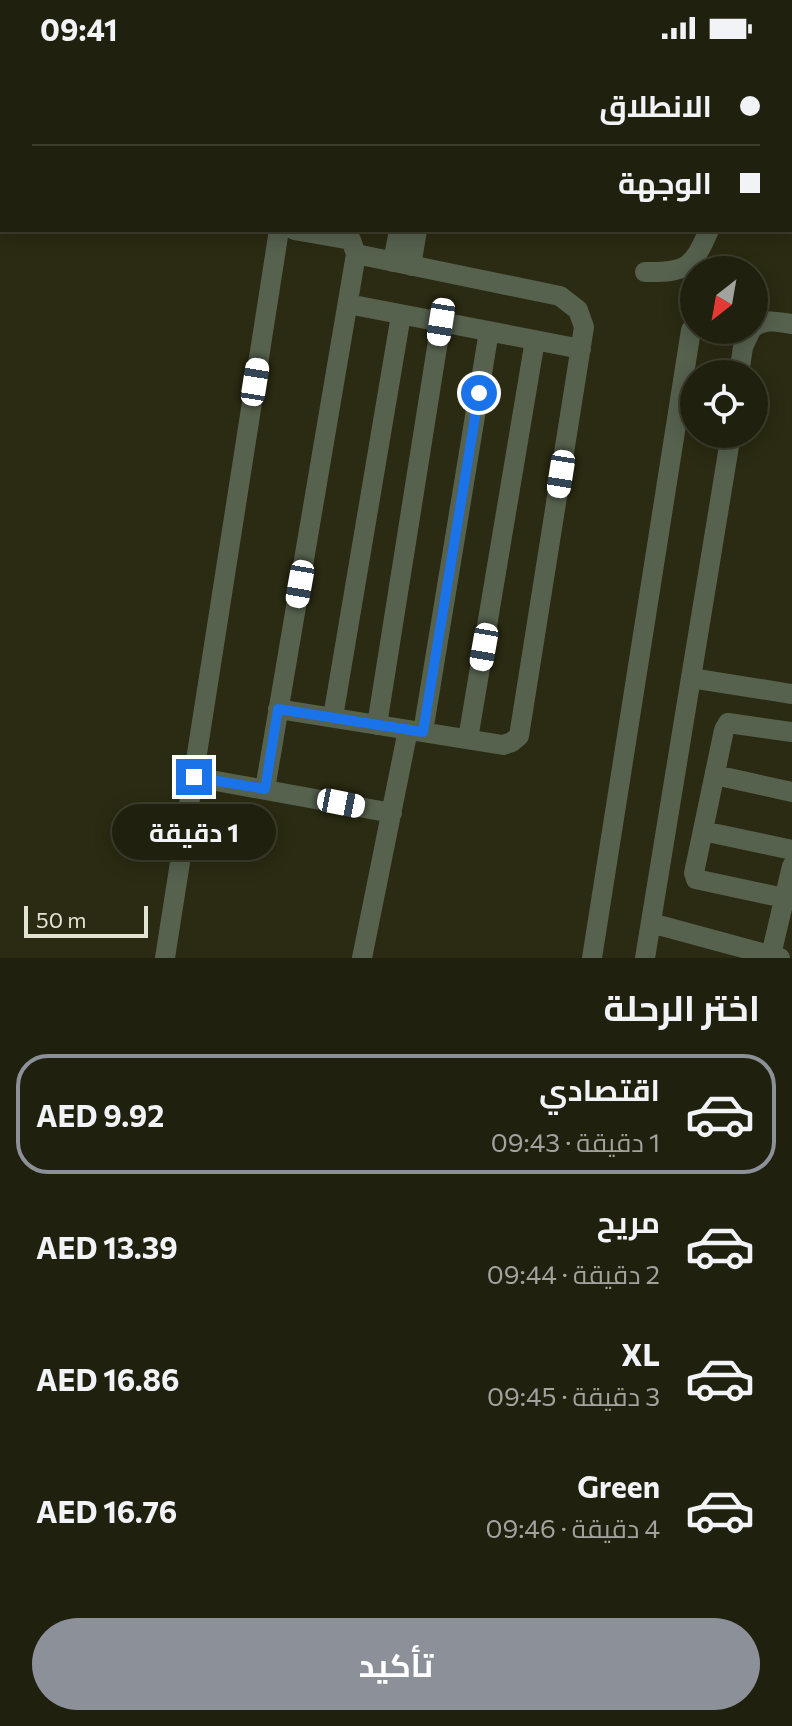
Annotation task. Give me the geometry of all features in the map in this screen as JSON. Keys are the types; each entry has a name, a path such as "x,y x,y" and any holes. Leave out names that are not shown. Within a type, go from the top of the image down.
{"street":[{"path":"165,958 279,232"},
{"path":"278,709 503,745 519,736 581,349 582,318 578,310 560,296 402,264 353,241 305,232"},
{"path":"399,232 402,264"},
{"path":"402,264 416,232"},
{"path":"645,272 666,273 685,268 698,255 708,232"},
{"path":"265,789 348,304 353,241"},
{"path":"348,304 581,349"},
{"path":"333,717 401,315"},
{"path":"768,321 792,324"},
{"path":"377,725 441,322"},
{"path":"362,958 392,813 416,731 489,331"},
{"path":"468,739 535,340"},
{"path":"592,958 680,447"},
{"path":"645,958 729,448"},
{"path":"691,678 792,694"},
{"path":"784,898 696,879 694,873 728,723 792,732"},
{"path":"715,775 792,792"},
{"path":"194,777 392,813"},
{"path":"703,831 792,850"},
{"path":"651,923 715,949 776,956 792,866"}],"route":[{"path":"194,777 265,789 278,709 423,732 479,393"}]}
